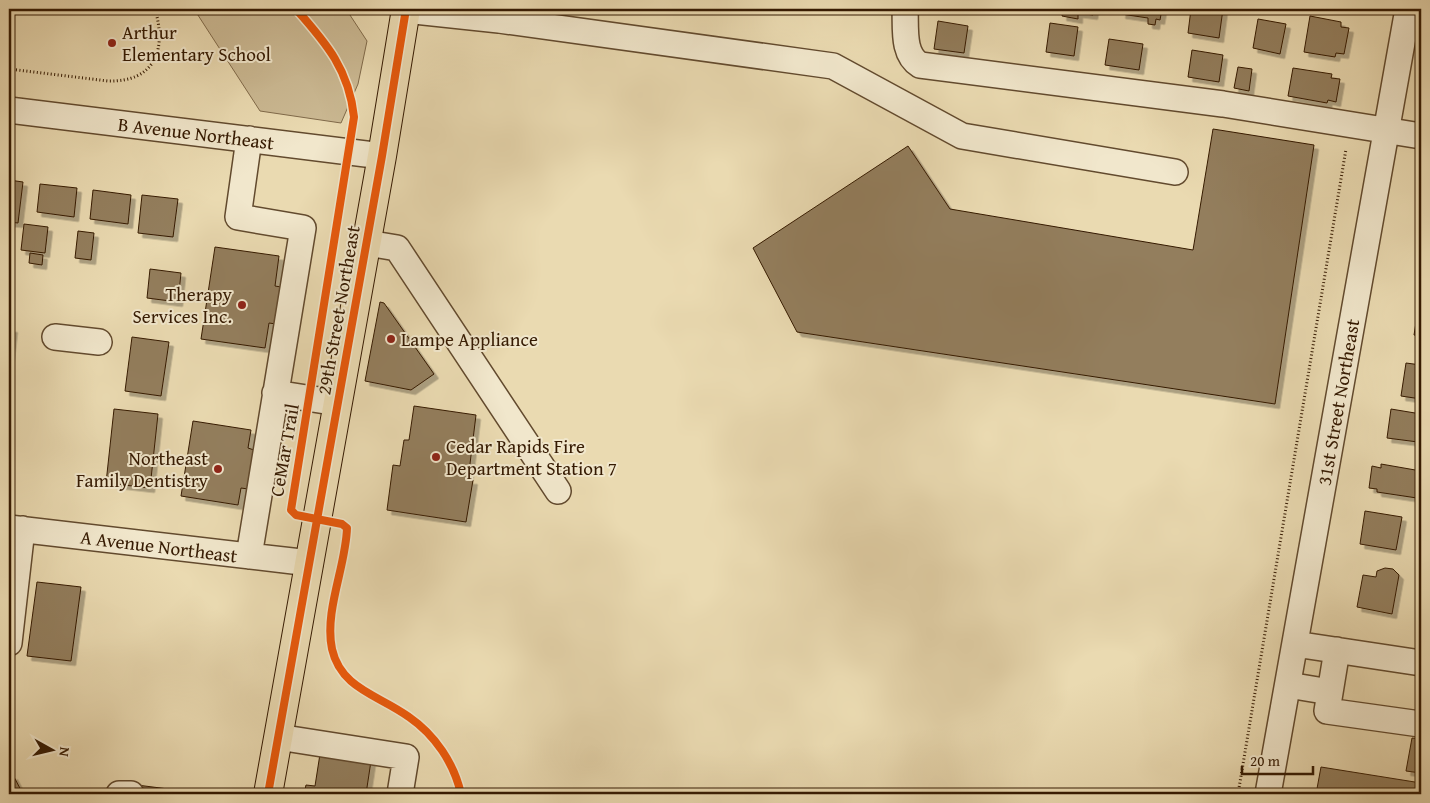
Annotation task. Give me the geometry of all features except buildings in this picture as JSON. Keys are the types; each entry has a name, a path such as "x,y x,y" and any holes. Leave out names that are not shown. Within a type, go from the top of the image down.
{"main road":[{"name":"29th Street Northeast","path":"268,794 367,243 406,9"}],"street":[{"path":"406,9 833,66 962,136 1175,172"},
{"path":"905,9 909,51 914,61 920,65 1223,104 1421,136"},
{"name":"31st Street Northeast","path":"1268,794 1408,9"},
{"name":"B Avenue Northeast","path":"9,110 382,156"},
{"path":"249,556 302,228 238,217 250,139"},
{"path":"367,243 397,248 558,490"},
{"path":"55,337 99,342"},
{"path":"275,393 338,403"},
{"path":"9,643 24,525"},
{"name":"A Avenue Northeast","path":"24,525 75,527 249,556 310,563"},
{"path":"1295,644 1421,663"},
{"path":"1337,650 1327,711 1420,724"},
{"path":"1288,685 1330,692"},
{"path":"278,737 406,757 400,794"},
{"path":"119,794 132,794"}],"path":[{"path":"9,69 124,81 143,73 153,64 160,36 156,9"},
{"path":"1238,794 1346,145"}],"shaded area":[{"path":"194,9 346,9 367,41 358,84 341,123 260,111"}],"cycle path":[{"name":"CeMar Trail","path":"296,9 327,46 342,71 354,117 291,510 296,515 342,524 347,528 346,543 331,619 332,649 337,663 352,682 397,709 427,732 442,751 454,771 461,794"},
{"path":"268,794 382,156 406,9"}],"place":[{"name":"Arthur Elementary School","path":"112,43"},
{"name":"Therapy Services Inc.","path":"242,305"},
{"name":"Lampe Appliance","path":"391,339"},
{"name":"Cedar Rapids Fire Department Station 7","path":"436,457"},
{"name":"Northeast Family Dentistry","path":"218,469"}]}
